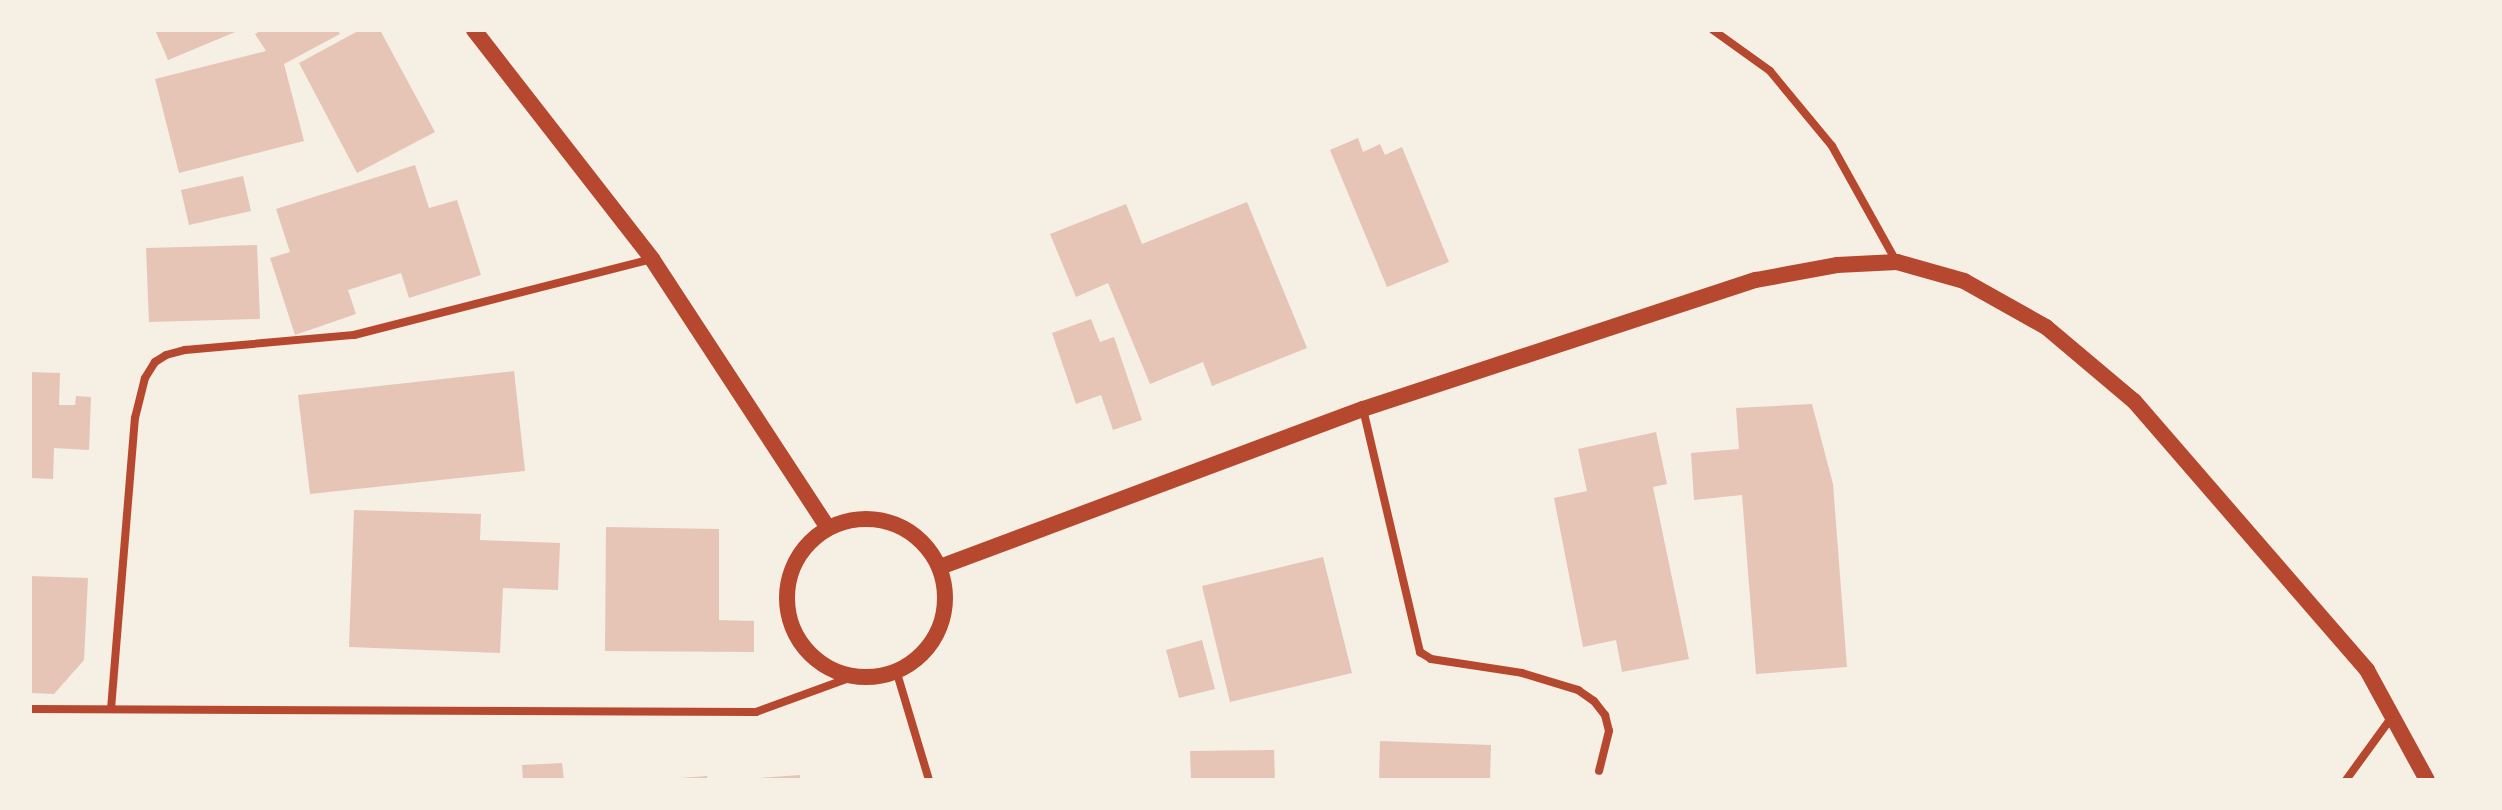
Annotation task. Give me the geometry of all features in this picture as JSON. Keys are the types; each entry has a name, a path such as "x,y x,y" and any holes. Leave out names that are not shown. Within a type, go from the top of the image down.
{"main road":[{"path":"474,30 652,259 828,528"},
{"path":"940,567 1363,409 1756,280 1837,265 1897,262 1964,281 2046,327 2134,401 2367,670 2427,780"},
{"path":"852,519 878,519 905,528 926,545 940,567 945,594 942,620 931,644 912,663 896,670 855,676 837,672 815,659 798,640 788,616 786,590 793,566 807,544 828,528 852,519"}],"street":[{"path":"1713,30 1770,71 1832,146 1897,262"},
{"path":"111,709 135,418 145,378 155,362 166,355 185,350 354,335 652,259"},
{"path":"1363,409 1420,652 1431,659 1522,673 1578,690 1605,715 1609,731 1599,771"},
{"path":"896,670 925,758 929,780"},
{"path":"30,709 756,712 855,676"},
{"path":"2346,780 2392,717"}],"building":[{"path":"155,30 240,30 168,60"},
{"path":"262,30 338,30 340,34 284,64 304,141 179,173 155,79 266,51 255,34"},
{"path":"360,30 380,30 435,132 357,173 299,63"},
{"path":"1358,138 1363,152 1380,144 1385,155 1402,147 1449,262 1387,287 1330,150"},
{"path":"415,165 429,208 457,200 481,275 409,298 401,273 348,290 356,314 295,335 270,258 290,252 276,209"},
{"path":"243,176 251,211 189,225 181,190"},
{"path":"1247,202 1307,348 1212,386 1203,362 1150,384 1108,283 1076,297 1050,234 1126,204 1142,244"},
{"path":"257,245 260,319 149,322 146,248"},
{"path":"1091,319 1100,342 1114,337 1142,420 1113,430 1101,395 1076,404 1052,333"},
{"path":"514,371 525,471 310,494 298,395"},
{"path":"30,372 60,373 59,405 75,405 76,396 91,397 89,450 54,448 53,479 30,478"},
{"path":"1812,404 1833,484 1847,667 1756,674 1742,495 1694,500 1691,453 1739,449 1736,408"},
{"path":"1656,432 1667,484 1653,487 1689,659 1622,672 1616,640 1583,647 1554,498 1587,491 1578,449"},
{"path":"354,510 481,514 480,540 560,543 558,590 503,588 500,653 349,647"},
{"path":"606,527 719,529 719,620 754,621 754,652 605,651"},
{"path":"1323,557 1352,673 1230,702 1202,586"},
{"path":"30,576 88,578 84,660 54,694 30,693"},
{"path":"1202,640 1215,689 1179,698 1166,650"},
{"path":"1380,741 1491,745 1490,780 1379,780"},
{"path":"1274,750 1275,780 1191,780 1190,751"},
{"path":"562,763 564,780 523,780 522,765"},
{"path":"800,775 800,780 760,780 760,778"},
{"path":"707,776 708,780 680,780 680,778"}]}
